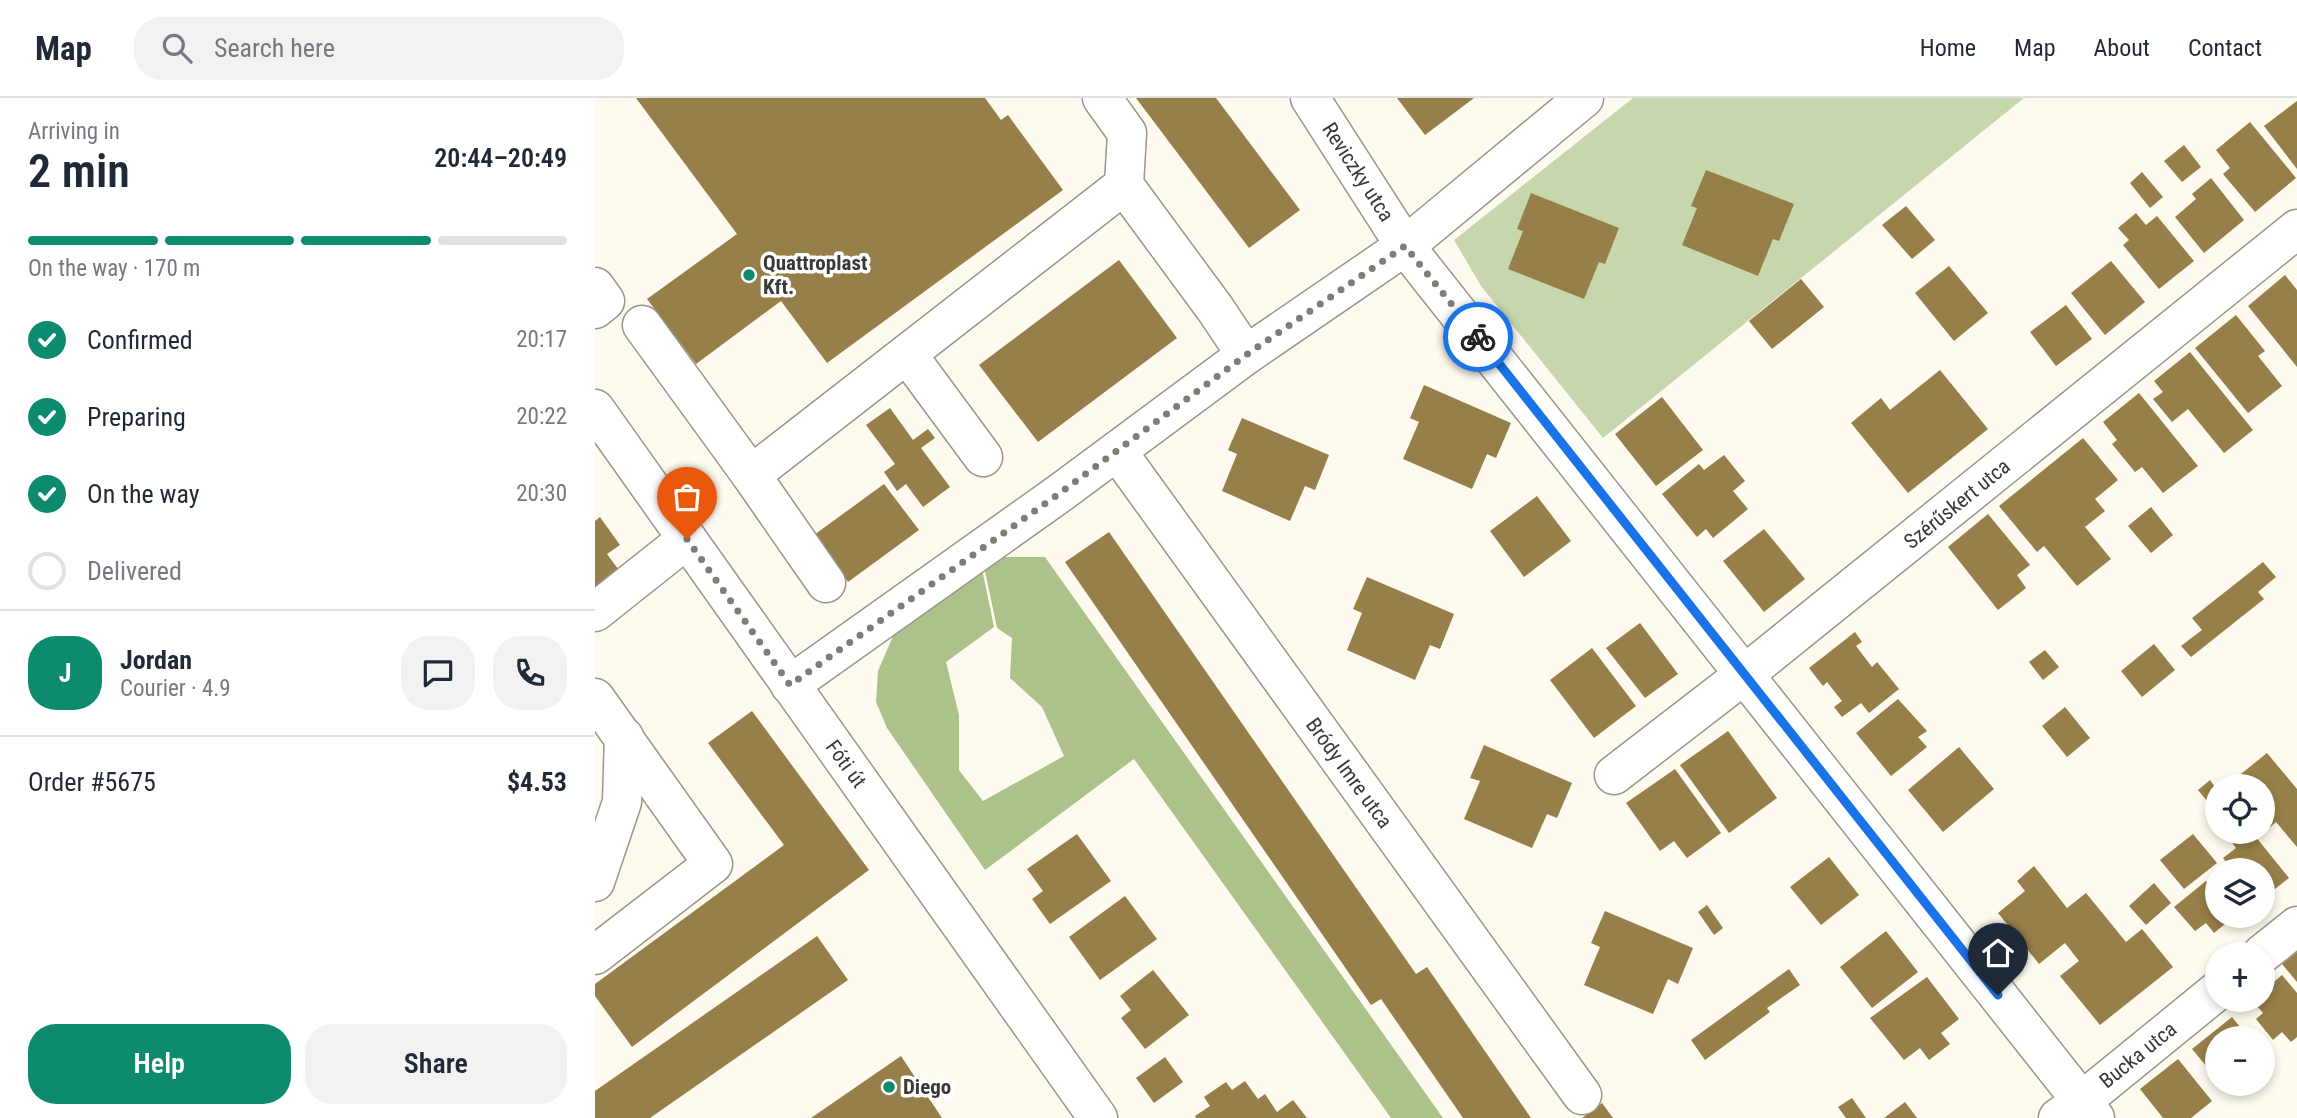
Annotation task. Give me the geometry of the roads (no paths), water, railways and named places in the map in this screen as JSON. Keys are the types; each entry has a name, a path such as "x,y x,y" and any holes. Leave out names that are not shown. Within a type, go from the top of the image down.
{"street":[{"path":"1102,98 1127,133 1124,186 1246,355"},
{"name":"Reviczky utca","path":"1310,98 1405,246 1745,674 2078,1112"},
{"path":"790,685 1117,451 1246,355 1405,246 1584,98"},
{"path":"751,475 1124,186"},
{"name":"Szérűskert utca","path":"1614,775 1745,674 2297,229"},
{"path":"595,287 605,301 595,309"},
{"path":"642,325 826,583"},
{"path":"907,354 983,457"},
{"name":"Fóti út","path":"595,409 1098,1118"},
{"name":"Bródy Imre utca","path":"1117,451 1582,1095"},
{"path":"595,612 687,539"},
{"path":"595,698 713,864 595,955"},
{"path":"595,882 622,802 624,737"},
{"path":"2275,944 2297,926"},
{"name":"Bucka utca","path":"2078,1112 2205,1001"}],"place":[{"name":"Quattroplast Kft.","path":"749,275"},
{"name":"Diego","path":"889,1087"}]}
